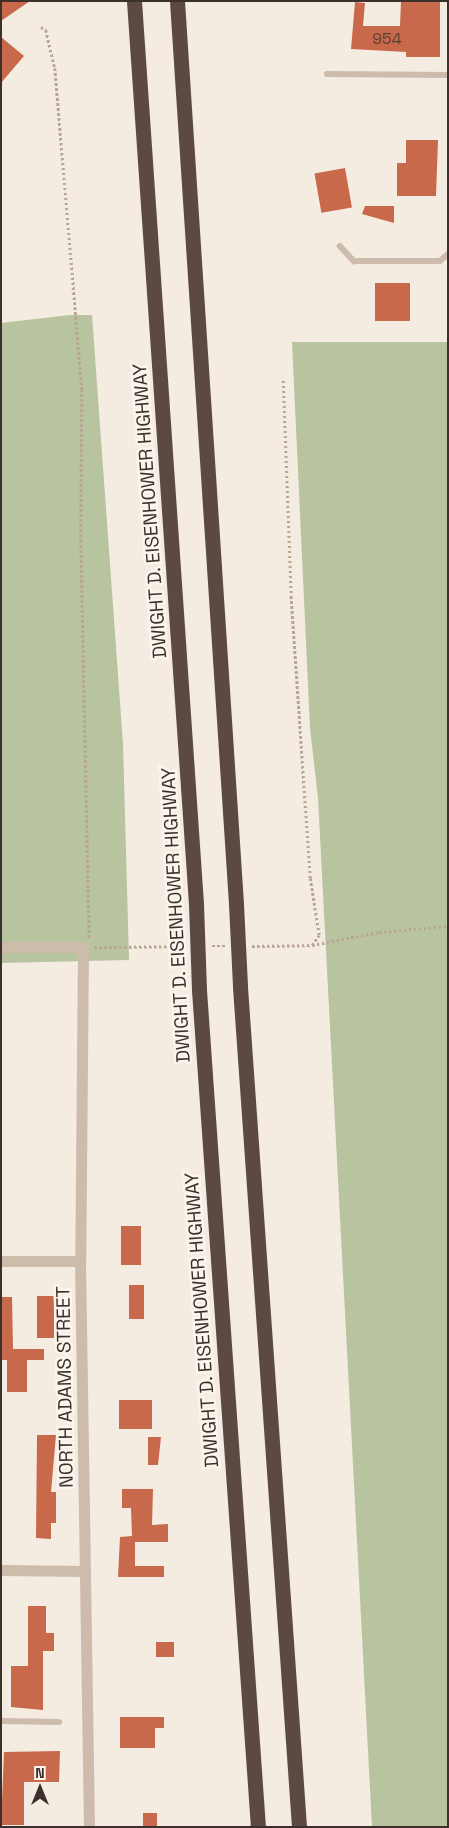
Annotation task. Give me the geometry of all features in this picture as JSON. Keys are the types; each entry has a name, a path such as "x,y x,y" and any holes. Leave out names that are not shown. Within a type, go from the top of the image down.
{"highway":[{"name":"DWIGHT D. EISENHOWER HIGHWAY","path":"134,1 196,904 199,990 254,1772 256,1827"},
{"path":"177,1 240,988 299,1827"},
{"path":"291,1697 305,1827"}],"street":[{"name":"NORTH ADAMS STREET","path":"1,948 83,947 80,1261 90,1827"},
{"path":"1,1261 80,1261"},
{"path":"1,1570 86,1571"}],"lane":[{"path":"327,74 448,75"},
{"path":"340,246 354,261 440,261 448,254"},
{"path":"1,1721 58,1722"}],"path":[{"path":"40,27 46,30 55,68 82,389 81,540 90,947 193,946"},
{"path":"283,378 291,598 310,878 318,919 318,934 312,945"},
{"path":"242,946 312,945 379,932 448,926"},
{"path":"203,946 233,946"}],"green space":[{"path":"70,315 92,315 123,744 129,960 1,963 1,323"},
{"path":"292,342 448,342 448,1827 372,1827 318,798 310,728"}],"building":[{"path":"1,1 30,1 1,21"},
{"path":"401,1 440,1 440,57 406,57 406,52 351,49 355,2 365,3 363,26 400,26"},
{"path":"1,37 24,56 1,83"},
{"path":"406,140 438,140 436,196 397,196 397,163 406,163"},
{"path":"345,168 352,207 321,213 314,173"},
{"path":"365,206 394,206 394,223 362,214"},
{"path":"375,283 410,283 410,321 375,321"},
{"path":"121,1226 141,1226 141,1265 121,1265"},
{"path":"129,1285 144,1285 144,1319 129,1319"},
{"path":"37,1296 54,1296 54,1338 37,1338"},
{"path":"1,1297 12,1297 13,1349 44,1349 44,1360 27,1360 27,1392 7,1392 7,1360 1,1360"},
{"path":"119,1400 152,1400 152,1429 119,1429"},
{"path":"37,1435 56,1435 51,1492 56,1492 56,1523 51,1523 51,1539 36,1538"},
{"path":"148,1437 161,1437 158,1465 148,1465"},
{"path":"122,1489 153,1489 152,1525 168,1524 168,1542 135,1542 135,1566 164,1566 164,1577 118,1577 120,1537 132,1536 131,1508 122,1508"},
{"path":"28,1606 46,1606 46,1633 54,1633 54,1651 43,1651 43,1710 11,1707 11,1666 28,1666"},
{"path":"156,1642 174,1642 174,1657 156,1657"},
{"path":"120,1717 164,1717 164,1728 155,1728 155,1748 120,1748"},
{"path":"60,1751 59,1782 24,1782 24,1825 1,1825 4,1752"},
{"path":"143,1813 157,1813 157,1827 143,1827"}]}
